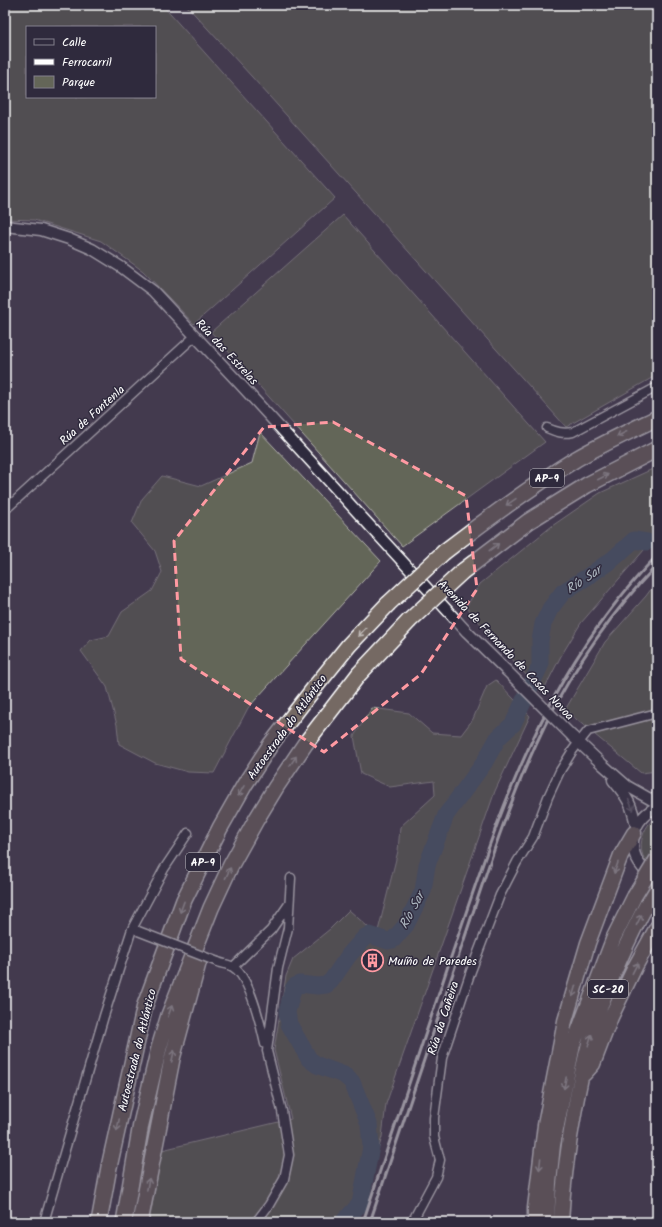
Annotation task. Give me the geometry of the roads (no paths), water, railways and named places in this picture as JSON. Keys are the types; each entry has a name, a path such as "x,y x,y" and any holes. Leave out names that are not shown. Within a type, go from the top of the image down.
{"highway":[{"name":"Autoestrada do Atlántico","path":"98,1222 145,1006 184,900 220,828 245,784 271,744 349,645 388,604 444,552 496,512 576,459 620,435 657,418"},
{"name":"Autoestrada do Atlántico","path":"124,1222 141,1124 159,1048 169,1015 211,908 231,865 276,786 305,744 359,674 409,621 463,571 530,521 587,485 657,450"},
{"path":"535,1222 542,1141 565,1021 588,943 621,855 635,830"},
{"name":"SC-20","path":"547,1222 553,1145 572,1045 614,937 634,897 657,859"},
{"name":"SC-20","path":"561,1222 566,1165 587,1052 599,1011 624,952 657,886"},
{"path":"140,1222 172,1058 197,964 212,926 211,908"},
{"path":"581,1078 593,1064 611,1017 635,967 657,927"},
{"path":"556,1074 572,1045"},
{"path":"88,1222 96,1186 109,1166"}],"street":[{"name":"Rúa das Estrelas","path":"5,226 41,230 69,239 102,254 122,267 152,292 393,551"},
{"name":"Rúa de Fontenla","path":"5,510 194,337"},
{"path":"547,428 565,434 573,432 657,387"},
{"name":"Avenida de Fernando de Casas Novoa","path":"393,551 467,632 575,740 602,765 635,792 657,803"},
{"name":"Rúa da Cañeira","path":"412,1222 436,1177 440,1160 434,1137 434,1118 439,1075 446,1043 500,895 533,836 548,797 575,740 588,731 657,713"},
{"name":"Avenida de Fernando de Casas Novoa","path":"602,765 629,800 634,810 635,830 633,845 635,857 641,867 650,876 657,879"},
{"path":"635,830 642,818 649,811 657,807"},
{"path":"44,1222 104,1016 135,930 164,869 188,833"},
{"path":"267,1051 278,968 288,928 291,878"},
{"path":"233,967 271,930 289,903"},
{"path":"135,930 233,967 244,979 252,997 282,1111 289,1155 284,1179 269,1205 256,1222"}],"waterway":[{"name":"Río Sar","path":"343,1222 360,1204 371,1147 369,1124 352,1082 344,1075 317,1065 309,1059 289,1024 287,1012 293,989 299,984 318,986 326,985 331,981 349,955 365,937 370,935 388,941 393,940 406,925 423,891 427,865 446,815 484,763 498,738 513,724 540,666 540,641 543,624 550,609 563,592 613,559 634,540 647,542"}],"railway":[{"path":"363,1222 448,966 496,826 514,780 534,735 582,649 622,595 657,556"},
{"path":"370,1222 485,875 531,754 556,703 581,661 609,621 657,565"}],"place":[{"name":"Muíño de Paredes","path":"373,961"}]}
